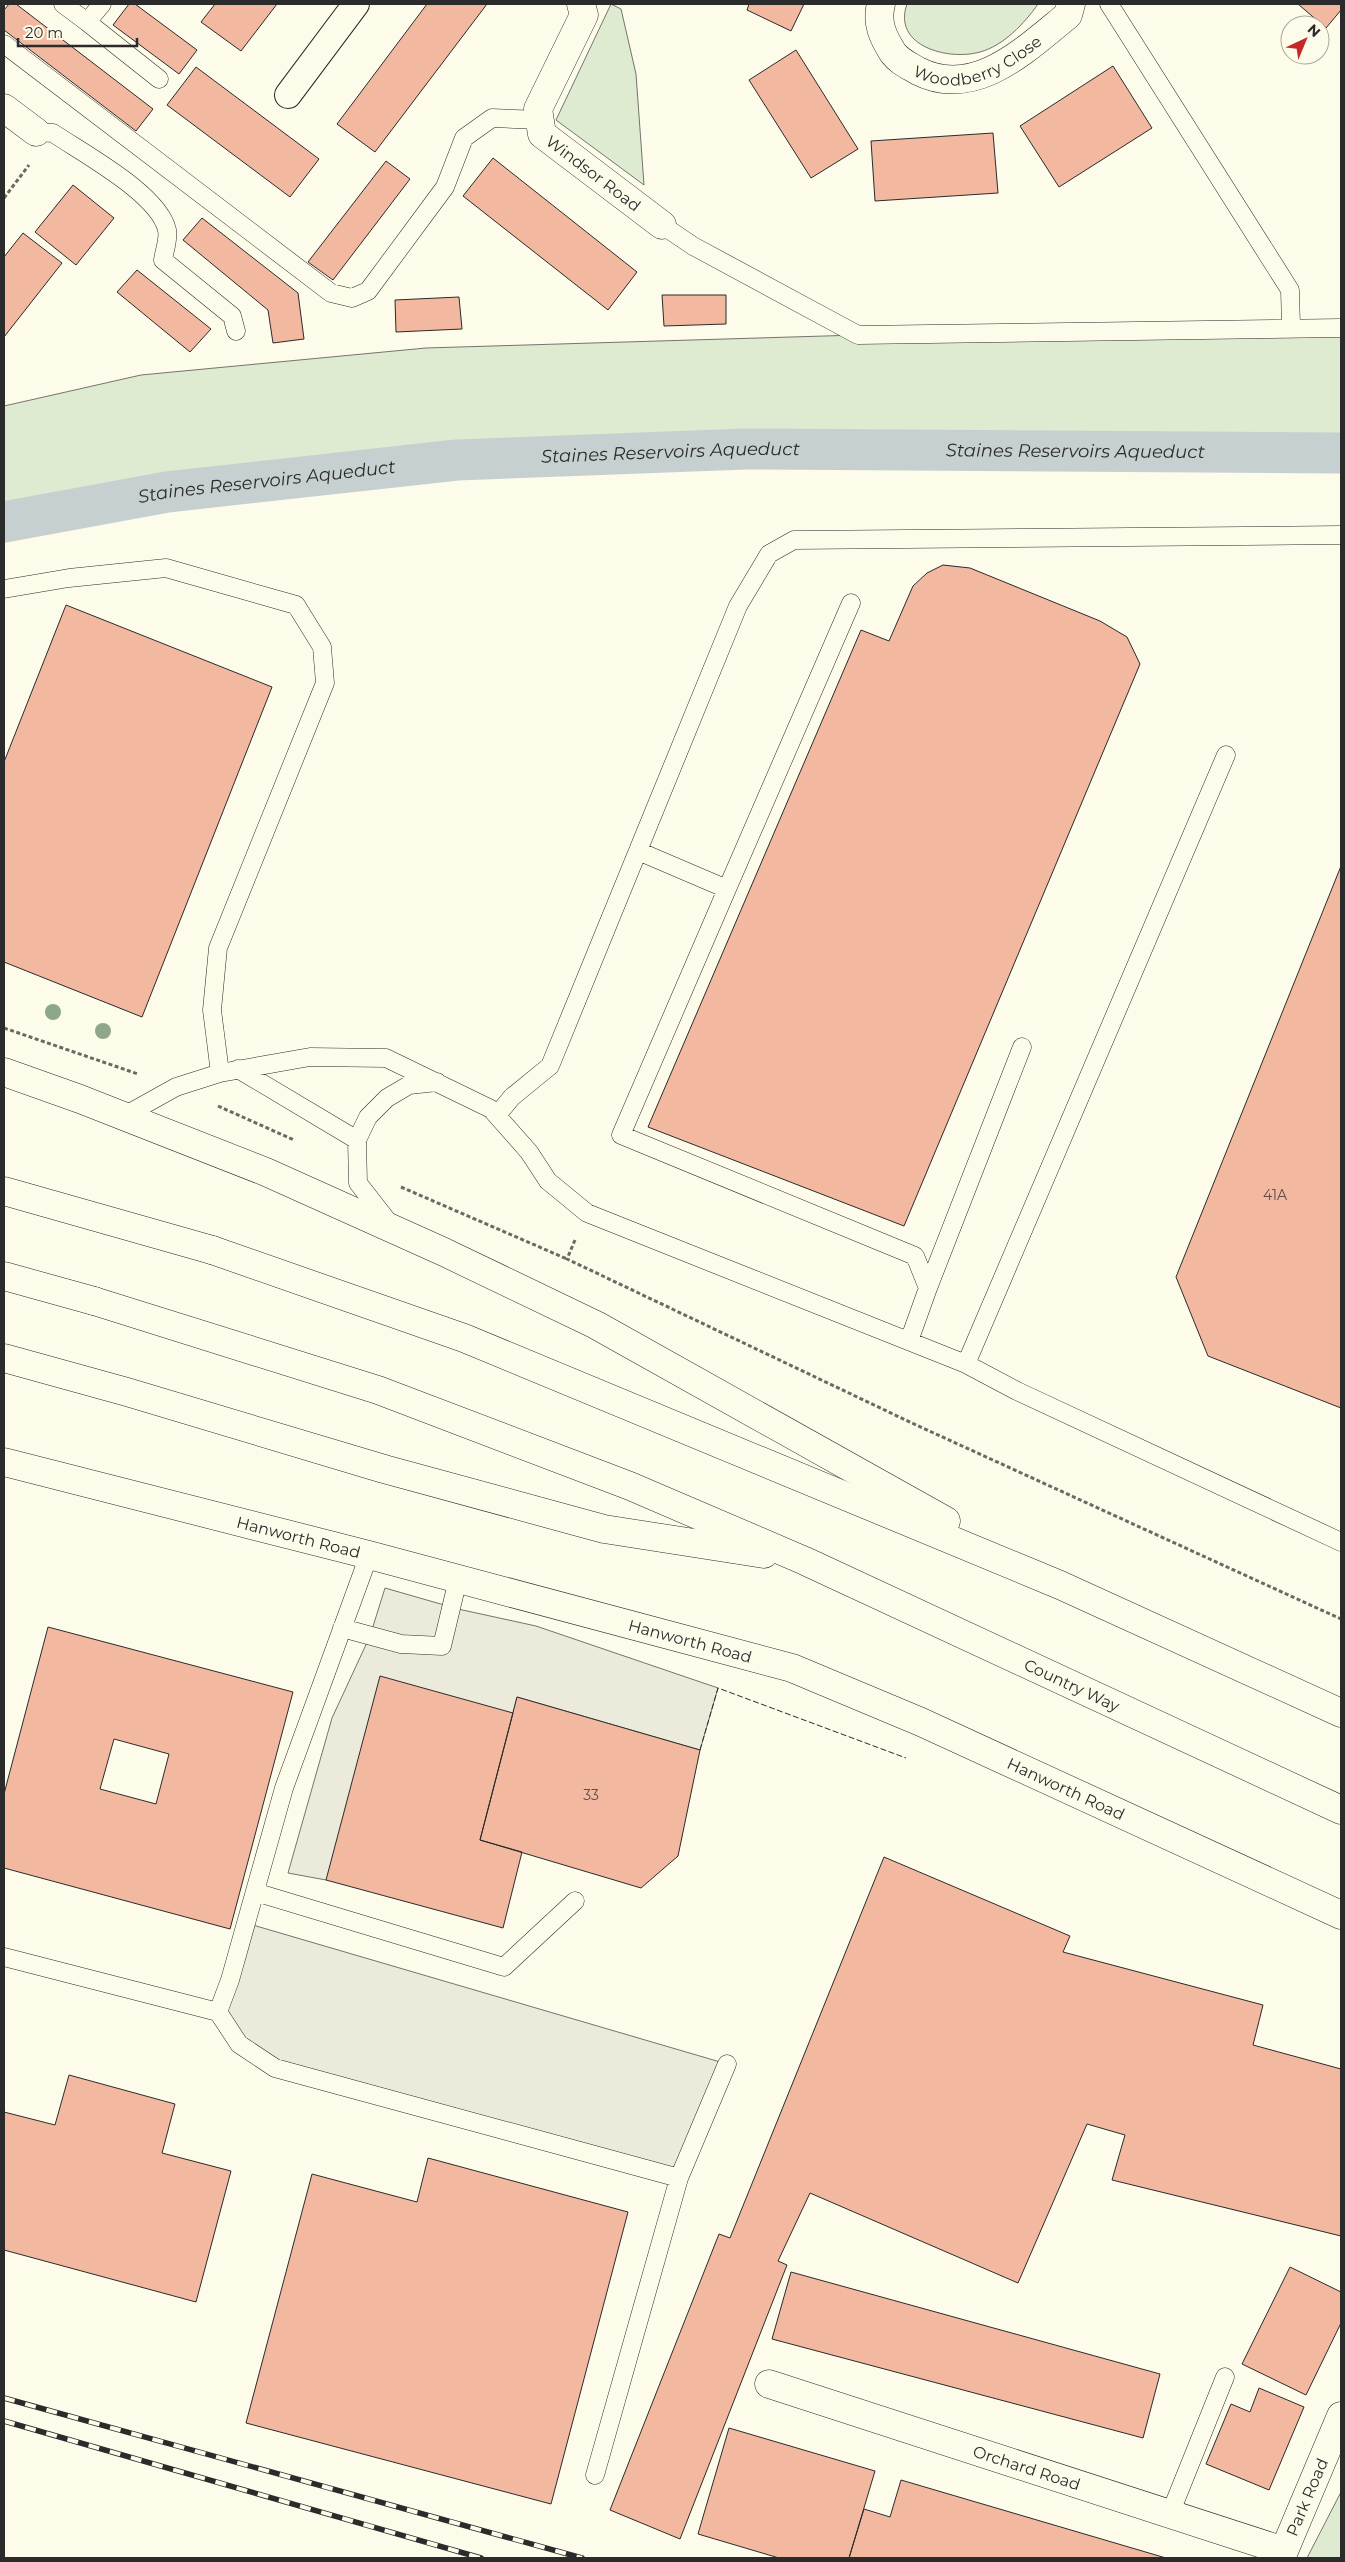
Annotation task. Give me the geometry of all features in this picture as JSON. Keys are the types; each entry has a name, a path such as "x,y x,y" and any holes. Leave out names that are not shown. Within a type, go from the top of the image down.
{"main road":[{"name":"Woodberry Close","path":"881,4 877,17 885,40 899,61 927,75 955,81 984,74 1013,60 1068,15 1071,4"},
{"name":"Windsor Road","path":"588,7 538,109 542,134 662,225"},
{"path":"4,108 36,132"},
{"path":"4,1072 124,1116 266,1172 395,1230 596,1326 1060,1585"},
{"path":"4,1191 212,1250 464,1338 1060,1585 1341,1713"},
{"path":"4,1276 94,1301 378,1390 630,1486 805,1560"},
{"path":"4,1358 127,1392 384,1470 604,1528 805,1560"},
{"name":"Hanworth Road","path":"4,1462 369,1555 792,1668 921,1722 1341,1915"},
{"name":"Country Way","path":"805,1560 1341,1810"},
{"name":"Orchard Road","path":"769,2384 1170,2514 1283,2555"},
{"name":"Park Road","path":"1283,2555 1341,2416"}],"street":[{"path":"288,95 356,4"}],"lane":[{"path":"63,4 159,79"},
{"path":"87,22 102,4"},
{"path":"1109,4 1290,290 1291,327"},
{"path":"4,44 331,292 352,298 368,291 445,187 464,138 492,118 540,120"},
{"path":"36,132 53,133 145,195 161,213 167,232 163,260 232,316 236,331"},
{"path":"662,225 693,246 858,335 1291,327 1341,328"},
{"path":"498,1114 512,1097 550,1066 738,606 768,554 794,540 1341,535"},
{"path":"4,589 69,578 166,568 296,605 322,646 325,683 218,948 212,1010 220,1073"},
{"path":"851,603 621,1136 915,1256 928,1288"},
{"path":"966,1364 1226,755"},
{"path":"638,851 727,889"},
{"path":"909,1341 1022,1047"},
{"path":"124,1116 176,1087 220,1073 310,1057 386,1058 484,1103 498,1114 529,1152 548,1181 587,1213 966,1364 1017,1391 1341,1542"},
{"path":"238,1070 357,1140"},
{"path":"395,1230 358,1183 357,1140 368,1117 387,1098 409,1086 438,1082"},
{"path":"218,2012 230,1980 284,1788 369,1555"},
{"path":"342,1628 401,1644 442,1646 458,1579"},
{"path":"255,1892 504,1967 575,1901"},
{"path":"4,1956 218,2012 239,2044 275,2068 679,2178"},
{"path":"595,2475 679,2178 727,2064"},
{"path":"1170,2514 1225,2377"}],"path":[{"path":"4,1028 176,1087 303,1144"},
{"path":"358,1168 567,1260 914,1424 1341,1619"},
{"path":"567,1260 587,1213"}],"green space":[{"path":"611,4 621,9 636,74 644,185 556,120"},
{"path":"907,4 1038,4 1013,33 997,45 980,52 953,54 939,52 915,40 908,30 905,18"},
{"path":"1341,328 1341,453 746,449 457,460 167,492 4,522 4,406 141,375 426,348 858,335"},
{"path":"1341,2492 1341,2558 1307,2558"}],"shaded area":[{"path":"385,1588 458,1609 536,1626 718,1688 700,1750 517,1697 513,1713 326,1880 288,1873 332,1718 370,1636"},
{"path":"246,1923 727,2064 679,2178 275,2068 218,2012"}],"building":[{"path":"9,4 16,4 153,109 136,131 4,30 4,10"},
{"path":"129,4 135,4 197,50 179,74 113,25"},
{"path":"215,4 277,4 241,51 201,22"},
{"path":"427,4 487,4 375,152 337,124"},
{"path":"749,4 804,4 791,31 747,10"},
{"path":"1298,4 1341,4 1341,10 1330,23 1330,15 1311,15"},
{"path":"796,50 858,149 811,178 749,80"},
{"path":"1113,66 1152,128 1059,187 1020,126"},
{"path":"196,67 319,159 290,197 167,105"},
{"path":"993,133 998,193 875,201 871,141"},
{"path":"493,158 637,272 608,310 463,196"},
{"path":"386,161 410,179 333,280 308,262"},
{"path":"73,185 114,218 76,265 35,232"},
{"path":"202,218 298,293 304,339 273,343 268,310 183,240"},
{"path":"23,233 62,263 4,337 4,257"},
{"path":"137,270 211,329 190,352 117,292"},
{"path":"662,295 726,295 726,324 664,326"},
{"path":"459,297 462,329 396,332 395,300"},
{"path":"943,565 970,568 1100,621 1127,637 1140,664 904,1226 648,1127 861,630 889,641 913,586 927,573"},
{"path":"66,605 272,687 142,1017 4,962 4,762"},
{"path":"1341,866 1341,1408 1208,1356 1176,1277"},
{"path":"48,1627 293,1692 230,1929 4,1868 4,1794","holes":["114,1739 169,1754 156,1804 100,1789"]},
{"path":"380,1676 513,1713 480,1840 522,1852 503,1928 326,1880"},
{"path":"517,1697 700,1750 678,1856 641,1888 480,1840"},
{"path":"884,1857 1070,1936 1063,1952 1263,2005 1253,2045 1341,2069 1341,2236 1112,2180 1125,2135 1087,2124 1018,2283 810,2193 778,2261 787,2265 680,2539 610,2510 719,2234 730,2238"},
{"path":"69,2075 175,2104 162,2153 231,2171 196,2302 4,2250 4,2112 55,2125"},
{"path":"428,2158 628,2212 551,2504 246,2423 312,2174 417,2202"},
{"path":"1290,2267 1341,2292 1341,2323 1306,2395 1242,2364"},
{"path":"791,2272 1160,2374 1143,2438 772,2339"},
{"path":"1259,2388 1304,2407 1269,2490 1206,2464 1231,2404 1250,2412"},
{"path":"729,2428 875,2471 849,2558 779,2558 698,2534"},
{"path":"901,2480 1166,2558 849,2558 864,2509 890,2517"}],"waterway":[{"name":"Staines Reservoirs Aqueduct","path":"4,522 167,492 457,460 746,449 1341,453"}],"railway":[{"path":"4,2398 582,2558"},
{"path":"4,2421 481,2558"}],"fence":[{"path":"700,1750 718,1688 906,1758"}]}
